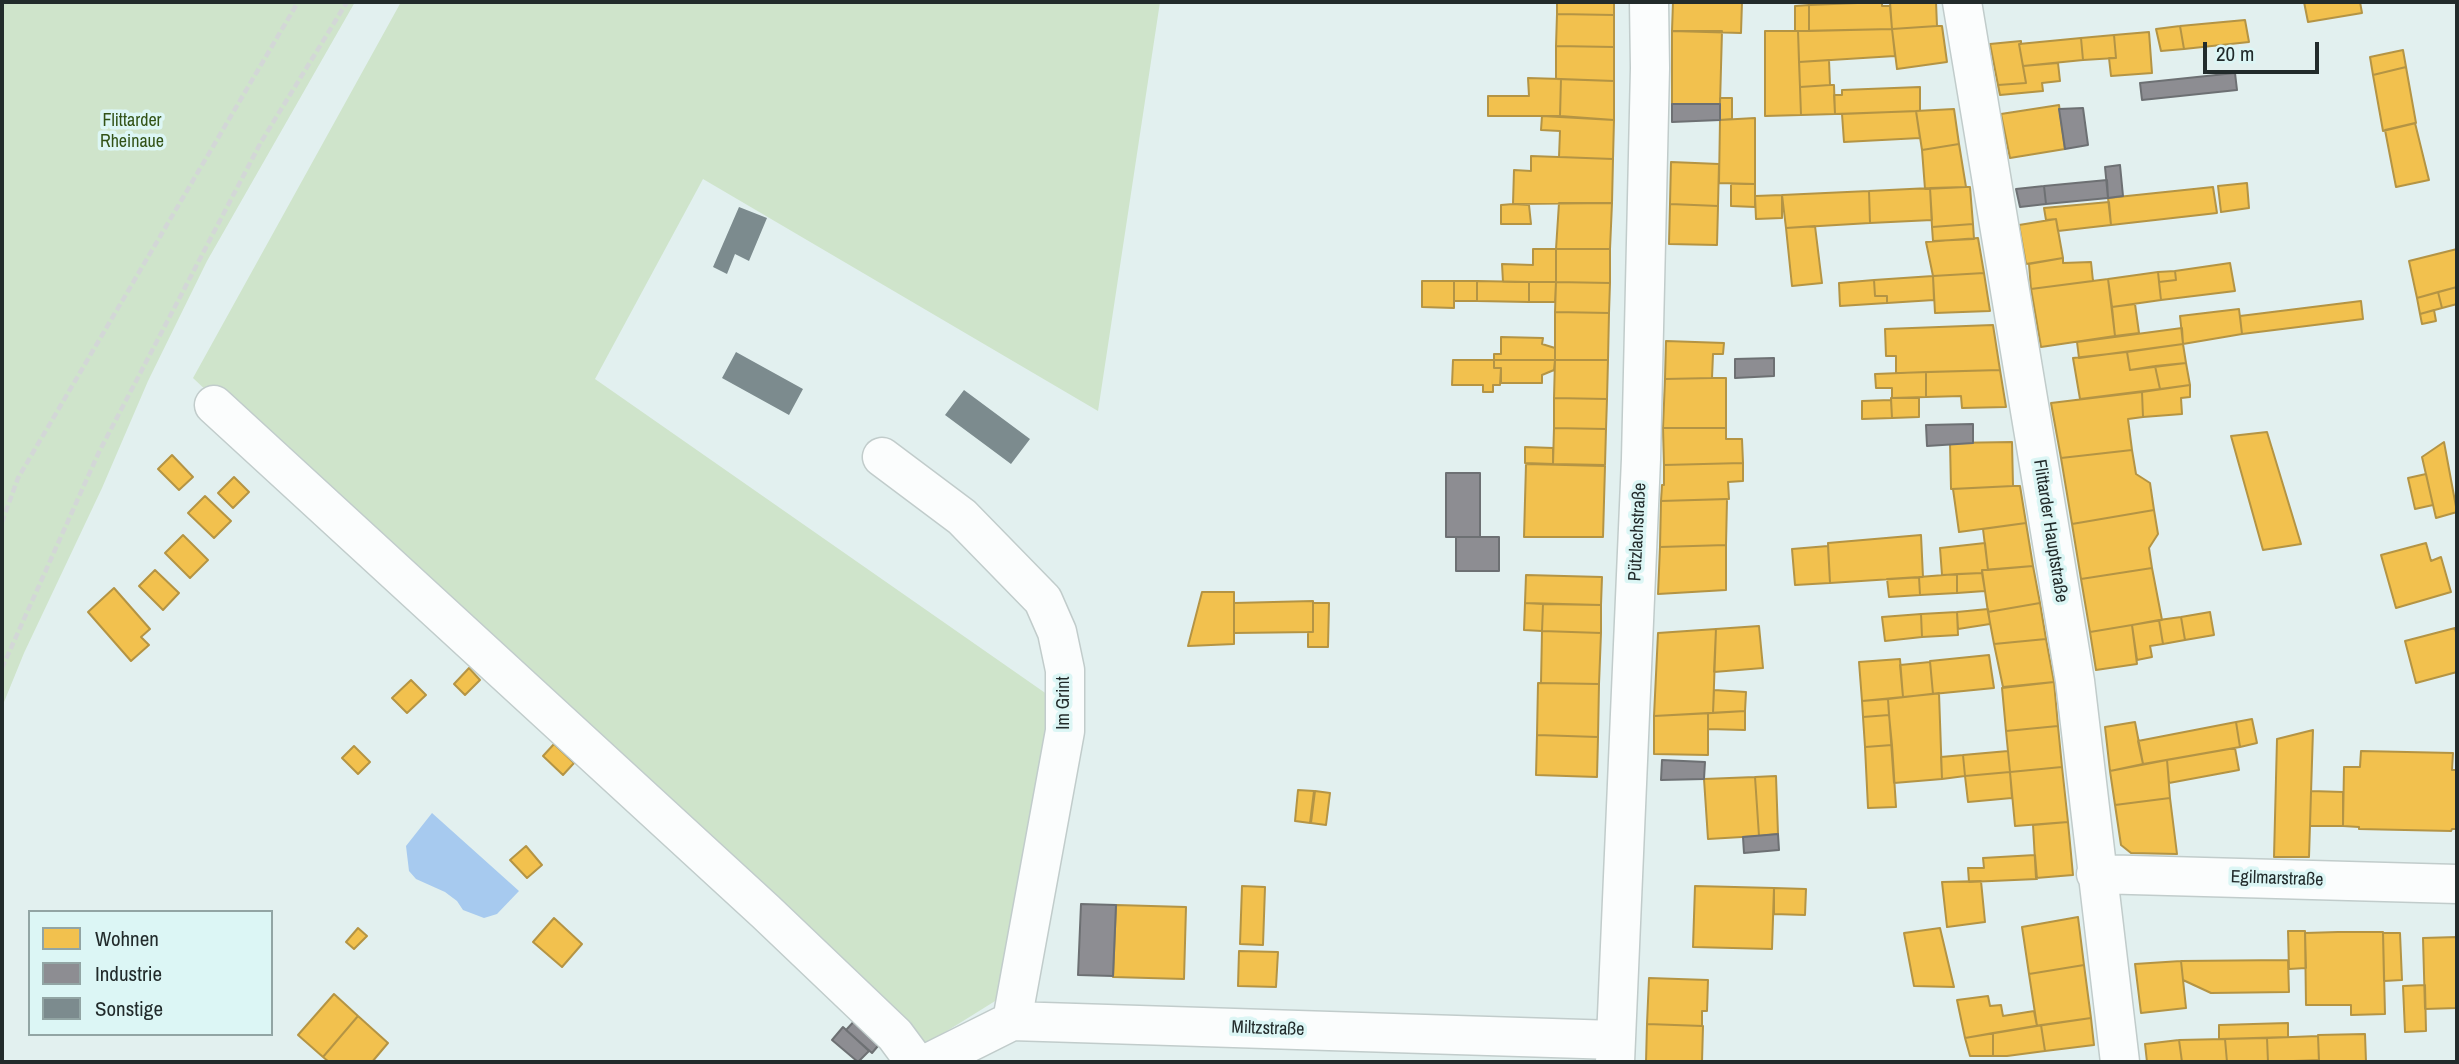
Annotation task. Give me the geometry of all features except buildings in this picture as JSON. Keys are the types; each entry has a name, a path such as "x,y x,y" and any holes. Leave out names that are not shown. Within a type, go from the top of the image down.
{"street":[{"name":"Pützlachstraße","path":"1615,1051 1641,459 1650,68 1649,2"},
{"name":"Flittarder Hauptstraße","path":"1962,2 2075,681 2120,1062"},
{"path":"214,405 766,912 895,1035 915,1062"},
{"name":"Im Grint","path":"882,457 962,517 1042,600 1057,632 1065,670 1065,732 1012,1021"},
{"name":"Egilmarstraße","path":"2096,874 2457,884"},
{"name":"Miltzstraße","path":"930,1062 1012,1021 1615,1051"}],"path":[{"path":"2,522 18,478 298,2"},
{"path":"2,668 99,452 261,142 347,2"}],"green space":[{"name":"Flittarder Rheinaue","path":"2,2 355,2 207,261 148,381 2,707"},
{"path":"401,2 1160,2 1098,411 703,179 595,379 1051,697 1008,993 910,1054 193,378"}],"water":[{"path":"432,813 519,891 497,914 484,918 463,910 457,901 445,892 416,879 409,871 406,846"}]}
